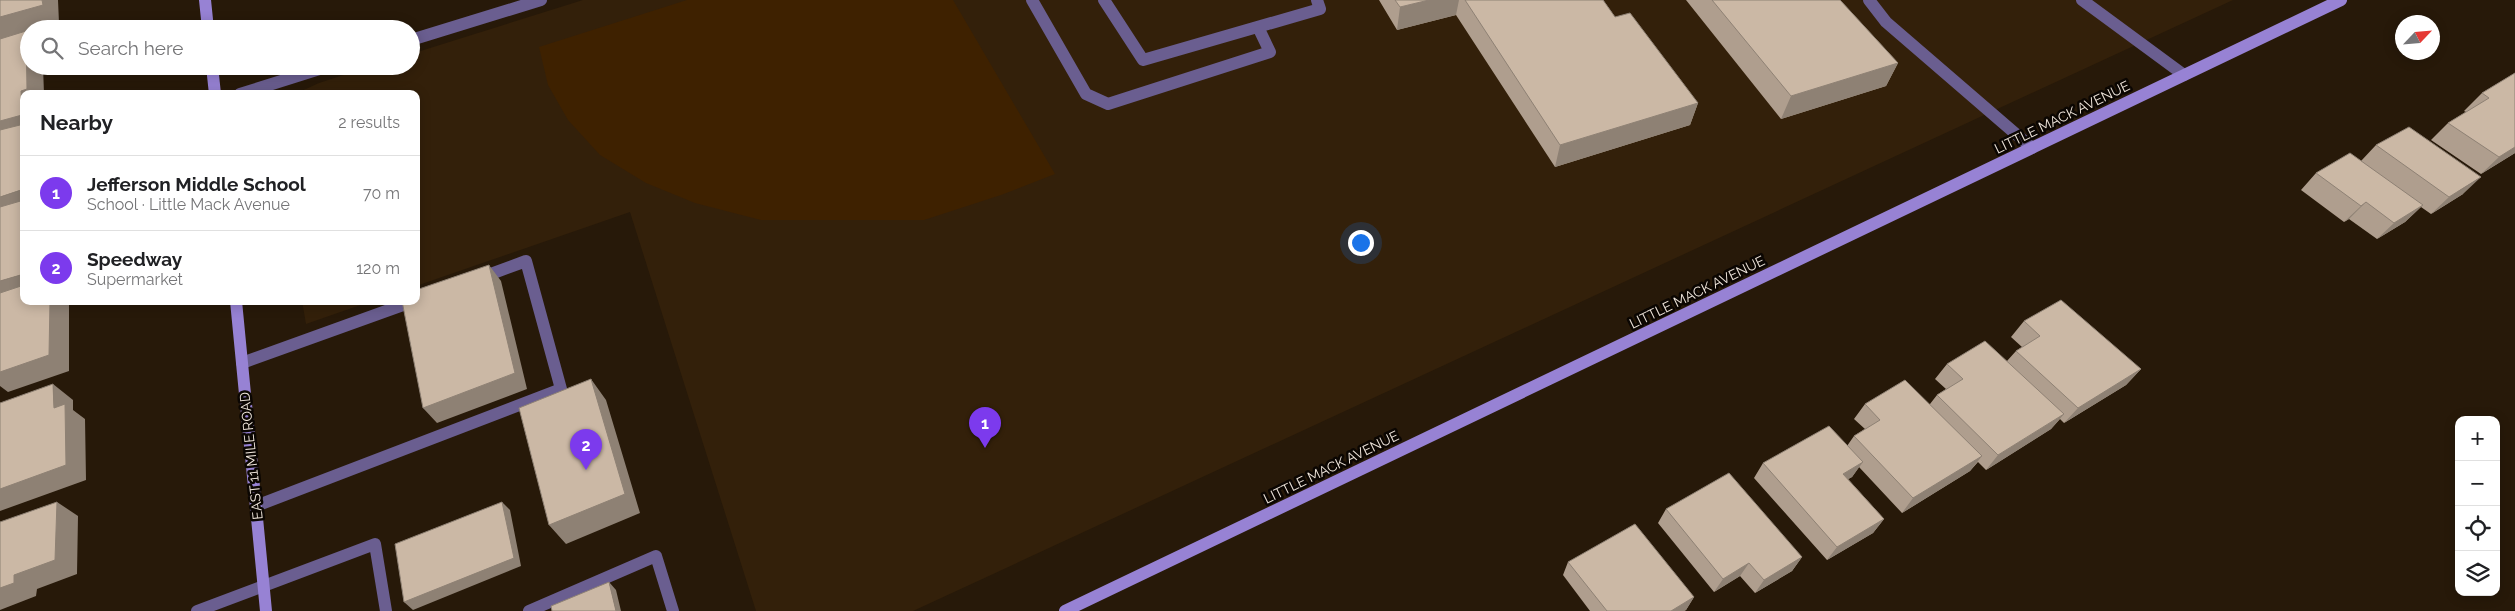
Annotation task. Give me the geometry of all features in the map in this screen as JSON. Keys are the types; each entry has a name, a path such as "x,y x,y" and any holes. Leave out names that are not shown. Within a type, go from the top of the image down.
{"main road":[{"path":"205,0 207,20"},
{"name":"LITTLE MACK AVENUE","path":"1065,611 2341,0"},
{"path":"213,75 215,90"},
{"name":"EAST 11 MILE ROAD","path":"236,305 266,611"}],"street":[{"path":"420,37 541,0"},
{"path":"1032,0 1086,94 1108,104 1270,52 1258,27"},
{"path":"1104,0 1143,60 1320,9 1316,0"},
{"path":"1869,0 1886,22 2032,148"},
{"path":"2082,0 2184,76"},
{"path":"253,90 300,75"},
{"path":"256,506 561,389 526,261 471,281"},
{"path":"242,363 405,305"},
{"path":"197,611 375,544 386,611"},
{"path":"529,611 656,556 673,611"}],"shaded area":[{"path":"583,0 2233,0 913,611 756,611 630,212 420,285 420,90 304,90 343,75 420,75 420,51"},
{"path":"687,0 953,0 1055,174 1001,195 924,220 761,220 695,203 646,183 600,155 568,120 548,85 539,47"},
{"path":"303,305 361,305 306,324"}],"building":[{"path":"0,0 42,0 43,5 0,17"},
{"path":"1395,0 1429,0 1400,7"},
{"path":"1465,0 1603,0 1615,17 1630,13 1698,103 1560,145"},
{"path":"1712,0 1840,0 1898,63 1791,96"},
{"path":"20,33 20,75 27,75 27,89 20,90 20,116 0,121 0,39"},
{"path":"2515,73 2515,147 2499,157 2448,123 2489,98 2482,93"},
{"path":"20,125 20,190 0,197 0,130"},
{"path":"2409,127 2481,177 2449,197 2376,145"},
{"path":"2350,153 2423,205 2394,223 2366,202 2361,206 2316,173"},
{"path":"20,201 20,275 0,281 0,207"},
{"path":"489,265 515,373 423,408 403,305 420,305 420,289"},
{"path":"20,286 20,305 50,305 49,355 0,372 0,293"},
{"path":"2061,300 2141,369 2078,408 2016,351 2040,336 2024,321"},
{"path":"1985,341 2064,414 1998,455 1937,395 1963,379 1947,364"},
{"path":"591,379 625,494 549,525 519,408"},
{"path":"1905,380 1982,456 1913,498 1854,436 1880,420 1865,404"},
{"path":"53,384 54,408 65,404 66,465 0,489 0,403"},
{"path":"1829,426 1863,462 1843,474 1884,519 1837,547 1763,463"},
{"path":"1729,473 1802,557 1764,580 1749,563 1723,579 1666,509"},
{"path":"57,502 55,560 14,575 14,583 0,588 0,522"},
{"path":"502,502 514,558 404,602 395,544"},
{"path":"1635,524 1694,597 1671,611 1607,611 1568,562"},
{"path":"609,582 616,611 552,611 551,606"}],"place":[{"name":"Jefferson Middle School","path":"985,448"},
{"name":"Speedway","path":"586,470"}]}
